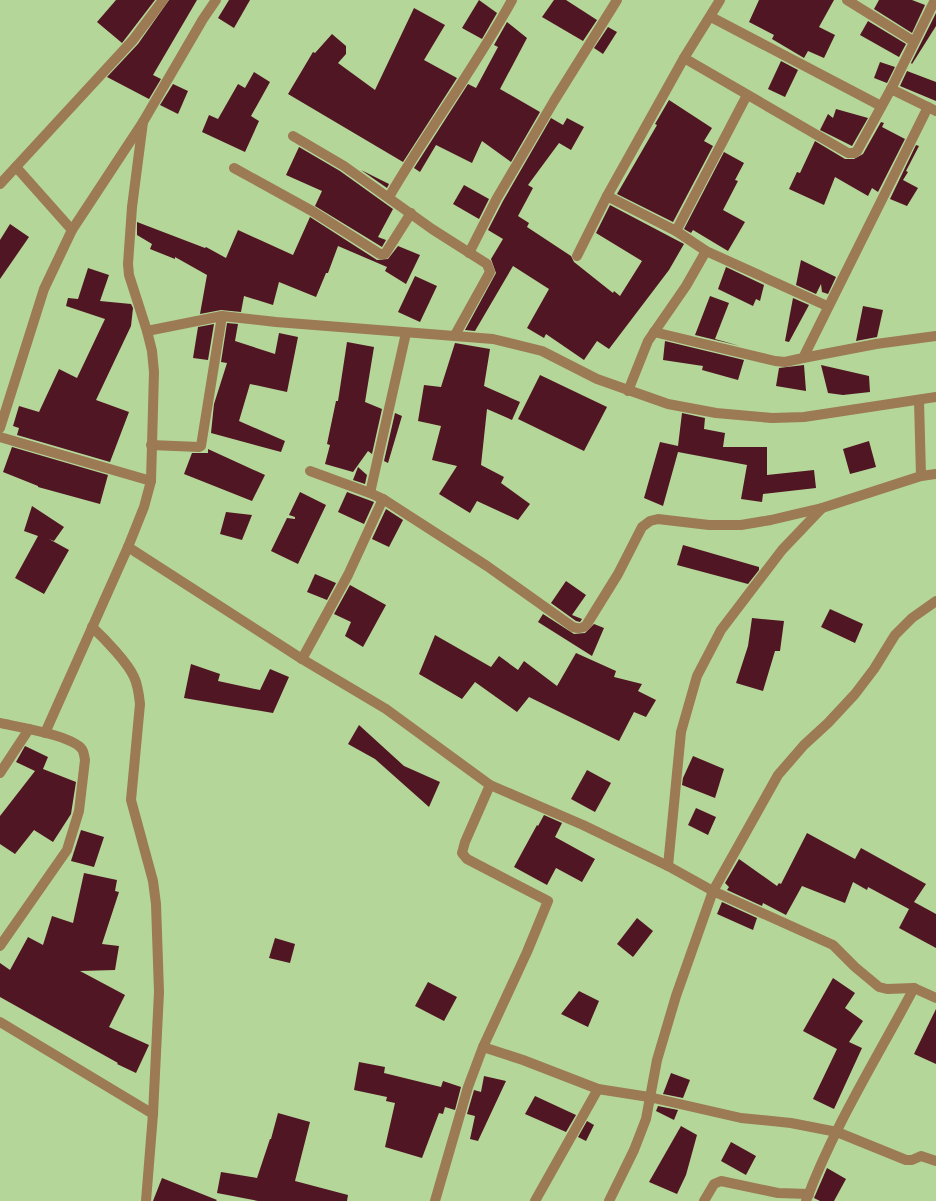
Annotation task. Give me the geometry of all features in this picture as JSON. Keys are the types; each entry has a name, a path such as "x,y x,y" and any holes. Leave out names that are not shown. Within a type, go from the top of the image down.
{"street":[{"path":"0,428 44,289 72,230 143,122 203,19 216,0"},
{"path":"389,197 417,149 478,57 512,0"},
{"path":"469,253 498,198 550,108 617,0"},
{"path":"577,256 607,196 684,58 711,17 720,0"},
{"path":"847,0 913,41"},
{"path":"684,58 851,153 857,151 891,89 913,41 935,0"},
{"path":"0,184 133,40 159,1"},
{"path":"711,17 881,106"},
{"path":"803,358 827,306 932,109 891,89"},
{"path":"676,231 747,95"},
{"path":"45,733 128,547 144,507 151,482 154,372 147,330 129,275 128,264 132,207 143,122"},
{"path":"293,136 344,166 487,264 490,272 456,335"},
{"path":"16,167 72,230"},
{"path":"234,168 312,211 380,254 385,254 411,213"},
{"path":"607,196 676,231 706,251 827,306"},
{"path":"628,391 643,350 686,286 706,251"},
{"path":"147,330 222,316 276,322 493,339 542,351 597,379 675,406 716,413 772,418 804,417 936,398"},
{"path":"152,445 201,446 222,316"},
{"path":"654,332 775,361 785,362 876,344 936,336"},
{"path":"370,494 406,333"},
{"path":"919,400 921,476"},
{"path":"0,438 151,482"},
{"path":"310,471 383,499 487,566 573,627 580,629 588,624 618,574 642,527 650,521 658,519 709,525 741,525 771,520 822,508 921,476 936,474"},
{"path":"302,659 348,575 383,499"},
{"path":"668,866 681,732 697,676 721,630 782,550 822,508"},
{"path":"128,547 302,659 386,708 490,785 583,824 668,866 712,891 832,945 879,987 887,989 914,988 936,998"},
{"path":"609,1201 634,1150 646,1118 649,1097 658,1060 676,996 712,891 778,774 804,745 828,723 855,694 874,669 895,635 912,618 936,601"},
{"path":"92,627 105,640 134,677 139,692 140,704 131,800 153,881 156,904 159,992 153,1114 146,1201"},
{"path":"0,722 45,733 75,744 84,751 85,772 79,811 63,858 0,946"},
{"path":"0,773 29,729"},
{"path":"435,1201 466,1093 482,1047 527,952 548,901 467,859 462,853 465,842 490,785"},
{"path":"704,1201 714,1184 721,1181 778,1193 807,1197 870,1065 914,988"},
{"path":"0,1022 153,1114"},
{"path":"482,1047 523,1060 598,1089 649,1097 741,1118 791,1123 837,1132 906,1160 912,1160 921,1156 936,1160"},
{"path":"535,1201 598,1089"}],"building":[{"path":"116,0 155,0 122,43 97,22"},
{"path":"169,0 197,0 153,75 161,79 149,99 107,77 138,44"},
{"path":"229,0 250,0 234,28 218,18"},
{"path":"479,0 497,13 482,39 462,28"},
{"path":"554,0 566,0 597,20 583,41 542,17"},
{"path":"759,0 834,0 819,27 835,35 824,58 808,51 804,58 772,39 774,35 749,22"},
{"path":"879,0 912,0 925,5 912,33 874,9"},
{"path":"414,8 445,25 424,60 457,78 403,162 288,94 313,52 315,53 332,34 346,46 346,54 338,63 375,90"},
{"path":"936,13 936,26 912,64 911,63"},
{"path":"868,21 906,44 899,57 860,35"},
{"path":"507,22 527,38 500,89 540,112 511,162 482,141 472,163 436,145 420,172 414,168 468,84 476,88 498,47 494,45"},
{"path":"608,27 617,32 603,54 594,48"},
{"path":"781,61 798,70 785,97 768,89"},
{"path":"880,62 895,67 887,83 874,78"},
{"path":"907,71 936,82 936,101 900,86"},
{"path":"254,72 270,82 251,116 259,121 245,152 202,132 209,115 218,119 238,84 245,88"},
{"path":"173,84 188,91 178,114 160,105"},
{"path":"669,100 712,128 704,141 713,146 673,222 617,194 657,125 655,124"},
{"path":"836,109 868,118 852,146 820,130 828,114 833,118"},
{"path":"551,118 563,125 567,118 584,127 571,150 559,143 528,185 533,188 518,216 529,223 527,227 571,256 574,262 613,293 614,291 620,296 642,261 596,233 610,205 684,244 669,270 609,349 597,341 584,360 546,334 544,338 527,328 549,289 513,266 475,331 465,330 496,273 491,259 503,239 488,230"},
{"path":"881,122 884,123 882,127 905,139 878,192 872,188 868,196 835,177 824,205 789,189 797,172 800,173 815,141 845,159 854,159 863,154"},
{"path":"916,145 919,146 903,180 918,188 907,206 890,199"},
{"path":"299,147 340,171 393,209 378,237 386,240 382,247 315,206 322,191 286,175"},
{"path":"724,152 744,163 735,180 738,181 723,210 745,222 728,251 693,230 691,233 684,229"},
{"path":"361,170 389,184 387,188"},
{"path":"464,185 489,199 479,219 453,204"},
{"path":"310,217 377,260 388,259 398,246 420,255 406,284 385,271 387,267 338,246 328,273 326,273 316,297 279,282 273,305 244,296 241,312 221,310 200,314 207,275 175,257 175,259 150,249 152,244 137,235 137,222 205,248 206,247 226,258 238,230 293,255"},
{"path":"10,224 29,237 0,279 0,240"},
{"path":"801,260 836,277 828,294 822,292 821,284 816,294 796,285"},
{"path":"726,267 764,285 760,301 756,299 753,306 718,289"},
{"path":"88,268 109,275 100,301 131,304 133,308 131,326 96,400 129,412 110,462 17,435 19,428 13,426 19,406 39,412 59,369 77,378 105,319 66,306 68,298 78,299"},
{"path":"415,276 437,286 420,322 398,312"},
{"path":"710,296 729,303 715,339 740,346 695,335"},
{"path":"793,298 809,305 789,342 785,341"},
{"path":"863,306 883,310 877,337 856,341"},
{"path":"227,323 238,324 235,341 275,354 279,333 298,337 287,392 250,384 239,421 285,441 281,452 211,433 214,404 227,363 221,362"},
{"path":"214,324 208,360 193,358 198,327"},
{"path":"665,341 744,360 738,380 702,370 703,366 663,360"},
{"path":"347,342 374,347 365,402 382,409 372,454 368,451 353,472 325,464 330,445 327,444 336,401 338,401"},
{"path":"455,343 490,349 484,386 520,402 512,420 487,409 481,465 504,477 501,483 530,504 518,520 477,501 470,513 439,494 457,466 432,460 441,426 418,421 424,385 441,387"},
{"path":"804,365 806,391 776,386 779,368"},
{"path":"821,365 869,376 870,392 843,395 828,393"},
{"path":"540,375 607,407 584,451 518,419"},
{"path":"395,413 402,416 388,463 384,461"},
{"path":"682,413 705,418 704,429 725,433 723,447 767,447 767,475 814,470 816,488 763,494 762,502 741,499 747,465 678,452 663,506 644,498 660,442 678,446"},
{"path":"869,441 876,467 850,474 843,449"},
{"path":"12,447 108,475 100,504 38,487 3,472"},
{"path":"208,449 265,475 252,501 184,474 192,453 208,453"},
{"path":"358,467 367,475 365,484 353,480"},
{"path":"300,492 326,505 298,564 271,551 287,518 295,519 295,517 289,515"},
{"path":"347,492 374,502 364,524 338,512"},
{"path":"32,506 64,527 54,541 49,539 69,550 44,594 15,578 38,536 24,531"},
{"path":"386,509 403,520 389,547 372,539"},
{"path":"226,512 252,515 242,540 220,534"},
{"path":"683,545 759,567 759,570 748,584 677,565"},
{"path":"315,574 336,583 327,600 307,592"},
{"path":"566,581 586,595 572,615 582,619 580,622 576,621 551,603"},
{"path":"350,585 386,605 363,647 345,636 351,622 334,614"},
{"path":"830,609 863,624 855,643 821,627"},
{"path":"543,614 574,634 585,633 594,624 604,628 592,656 538,622"},
{"path":"752,618 784,621 780,651 775,651 763,691 736,683 748,646"},
{"path":"435,635 491,667 499,656 518,670 524,661 557,686 576,653 616,671 614,677 642,684 638,691 656,700 646,717 634,712 619,741 529,697 517,712 475,682 462,699 419,674"},
{"path":"191,664 220,674 218,681 260,690 270,669 289,677 273,713 184,698"},
{"path":"359,725 404,766 440,782 429,807 375,759 348,744"},
{"path":"25,746 48,757 43,769 76,782 71,814 53,842 34,830 15,854 0,844 0,816 35,771 16,762"},
{"path":"693,756 724,769 715,798 682,785 683,778"},
{"path":"587,770 611,783 595,812 571,799"},
{"path":"696,808 716,817 708,835 688,825"},
{"path":"544,815 562,823 555,837 595,859 582,882 556,868 547,885 514,867"},
{"path":"81,830 104,837 94,867 71,861"},
{"path":"807,833 855,859 861,848 926,884 914,902 936,914 936,948 899,928 909,909 868,887 867,890 853,882 845,903 802,886 786,915 763,903 762,906 727,890 729,887 725,883 739,859 777,886 779,883 781,884"},
{"path":"84,873 117,880 115,891 119,892 102,944 119,946 115,970 80,971 125,995 109,1027 149,1045 136,1073 117,1064 118,1063 0,997 0,963 10,970 28,937 43,945 52,916 73,923"},
{"path":"722,902 757,918 753,930 717,914"},
{"path":"637,918 653,931 633,957 617,944"},
{"path":"275,938 295,944 290,963 269,958"},
{"path":"833,978 855,993 845,1008 863,1021 849,1042 862,1048 834,1109 813,1099 837,1049 803,1031"},
{"path":"428,982 457,997 444,1021 415,1006"},
{"path":"579,991 599,1001 588,1027 561,1014"},
{"path":"936,1009 936,1064 914,1054"},
{"path":"359,1062 385,1067 384,1073 441,1087 443,1081 461,1087 455,1110 445,1107 443,1114 439,1113 422,1158 385,1147 395,1103 386,1101 387,1097 354,1090"},
{"path":"671,1073 690,1080 683,1098 663,1094"},
{"path":"484,1076 506,1081 478,1141 470,1139 475,1116 467,1114 474,1090 481,1092"},
{"path":"535,1096 576,1115 566,1132 525,1114"},
{"path":"658,1106 678,1110 674,1120 656,1111"},
{"path":"278,1113 310,1122 295,1181 348,1195 347,1201 258,1201 217,1193 221,1172 257,1178 271,1139"},
{"path":"587,1121 594,1125 586,1141 578,1137"},
{"path":"681,1126 697,1135 686,1175 677,1194 649,1182"},
{"path":"731,1142 756,1156 746,1175 721,1161"},
{"path":"827,1168 846,1179 834,1201 820,1201 814,1198"},
{"path":"162,1178 217,1200 153,1201"}]}
